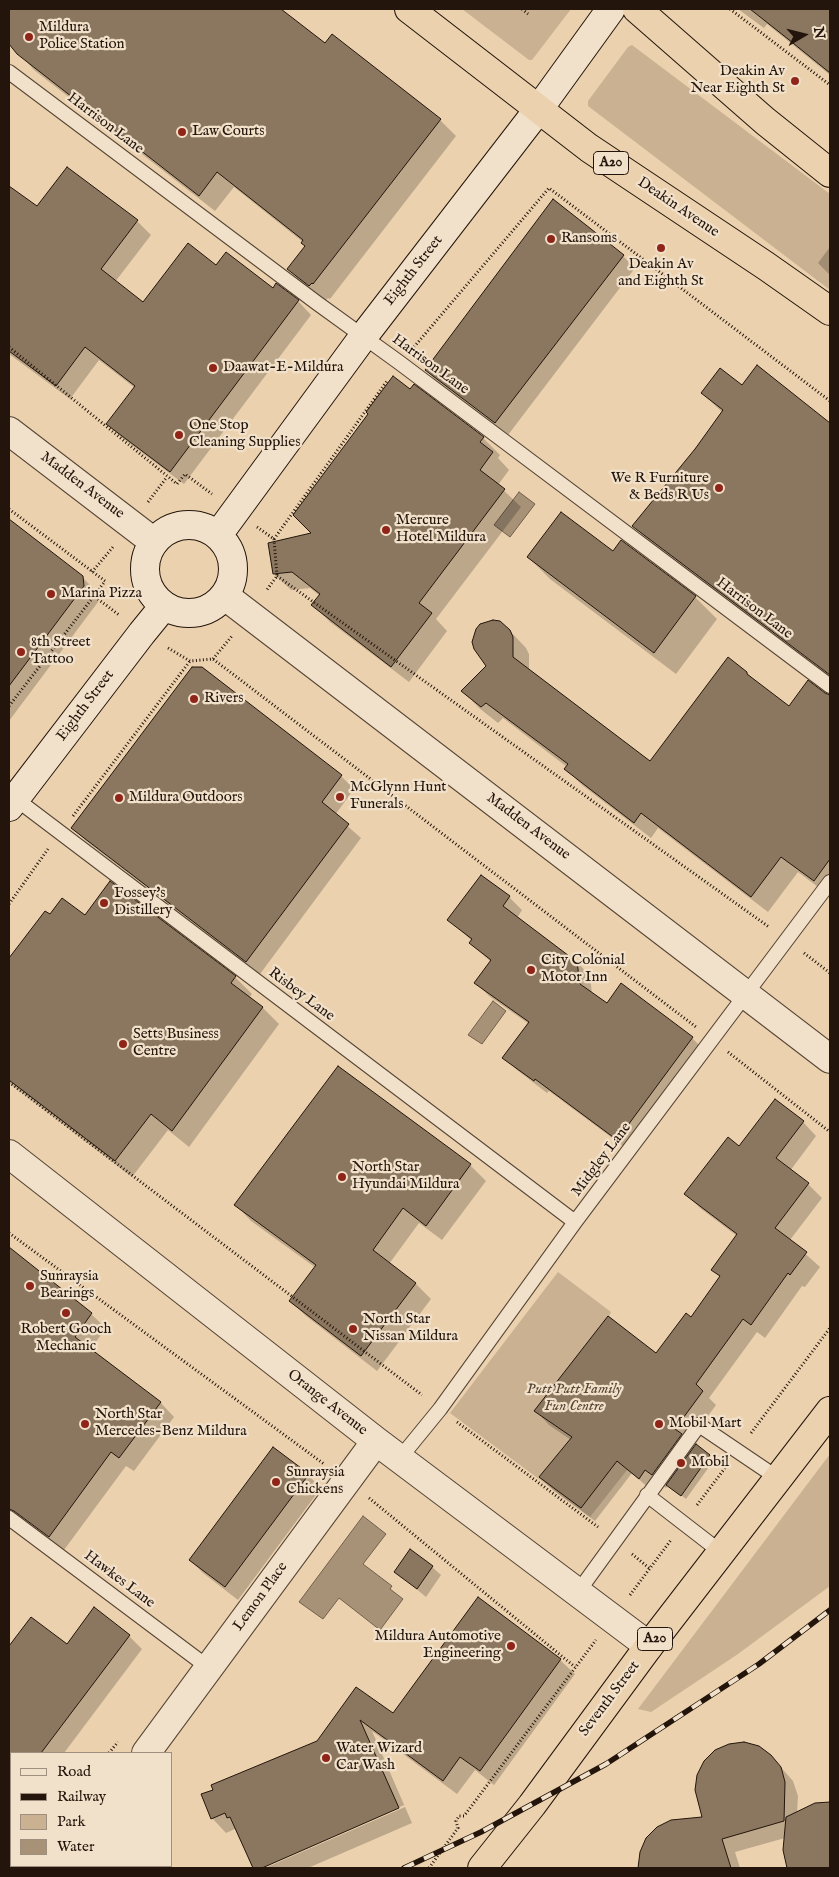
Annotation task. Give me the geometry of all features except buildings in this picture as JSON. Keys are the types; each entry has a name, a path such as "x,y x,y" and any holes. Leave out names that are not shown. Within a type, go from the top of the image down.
{"highway":[{"name":"Deakin Avenue","path":"409,9 589,148 830,311"},
{"path":"637,9 765,121 830,173"},
{"name":"Seventh Street","path":"482,1868 532,1805 649,1646 722,1554 830,1411"}],"street":[{"name":"Eighth Street","path":"218,535 363,337 538,110 611,9"},
{"name":"Madden Avenue","path":"9,431 154,542"},
{"path":"192,524 206,527 218,535 227,545 233,564 231,584 225,596 215,606 203,612 190,614 177,612 164,606 154,596 147,583 145,569 147,554 154,542 165,532 177,526 192,524"},
{"name":"Madden Avenue","path":"225,596 830,1058"},
{"name":"Eighth Street","path":"11,799 164,606"},
{"name":"Orange Avenue","path":"9,1154 376,1441 649,1646"},
{"name":"Lemon Place","path":"147,1752 376,1441"}],"lane":[{"name":"Harrison Lane","path":"9,72 830,686"},
{"name":"Risbey Lane","path":"11,799 60,833 575,1222"},
{"name":"Midgley Lane","path":"400,1458 440,1409 575,1222 830,882"},
{"path":"578,1592 699,1425 779,1479"},
{"path":"648,1495 722,1554"},
{"name":"Hawkes Lane","path":"9,1518 209,1668"}],"path":[{"path":"522,9 528,14"},
{"path":"730,9 830,85"},
{"path":"549,188 830,401"},
{"path":"9,347 176,484 185,474 274,538 277,576 787,940 830,973"},
{"path":"9,509 105,581 9,706"},
{"path":"94,596 142,633 190,661 214,659 830,1132"},
{"path":"9,904 60,833 190,661"},
{"path":"9,1082 615,1540 649,1568 464,1816 459,1816 456,1821 458,1828 429,1868"},
{"path":"9,1233 347,1480 575,1667"}],"green space":[{"path":"462,9 571,9 532,60 529,60"},
{"path":"632,45 830,194 830,290 588,106 588,101 628,47"},
{"name":"Putt Putt Family Fun Centre","path":"558,1272 611,1312 609,1316 703,1391 639,1479 627,1470 590,1517 450,1413"},
{"path":"830,1454 830,1586 738,1654 651,1712 638,1709"}],"water":[{"path":"519,492 535,504 510,537 494,525"},
{"path":"493,1001 506,1011 482,1044 468,1035"},
{"path":"363,1516 386,1534 363,1564 392,1586 390,1589 403,1599 380,1630 339,1598 323,1619 299,1602"}],"railway":[{"path":"404,1868 481,1832 606,1764 759,1664 830,1610"}],"place":[{"name":"Mildura Police Station","path":"29,37"},
{"name":"Deakin Av Near Eighth St","path":"795,81"},
{"name":"Law Courts","path":"182,132"},
{"name":"Ransoms","path":"551,239"},
{"name":"Deakin Av and Eighth St","path":"661,248"},
{"name":"Daawat-E-Mildura","path":"213,368"},
{"name":"One Stop Cleaning Supplies","path":"179,435"},
{"name":"We R Furniture & Beds R Us","path":"719,488"},
{"name":"Mercure Hotel Mildura","path":"386,530"},
{"name":"Marina Pizza","path":"51,594"},
{"name":"8th Street Tattoo","path":"21,652"},
{"name":"Rivers","path":"194,699"},
{"name":"McGlynn Hunt Funerals","path":"340,797"},
{"name":"Mildura Outdoors","path":"119,798"},
{"name":"Fossey's Distillery","path":"104,903"},
{"name":"City Colonial Motor Inn","path":"531,970"},
{"name":"Setts Business Centre","path":"123,1044"},
{"name":"North Star Hyundai Mildura","path":"342,1177"},
{"name":"Sunraysia Bearings","path":"30,1286"},
{"name":"Robert Gooch Mechanic","path":"66,1313"},
{"name":"North Star Nissan Mildura","path":"353,1329"},
{"name":"North Star Mercedes-Benz Mildura","path":"85,1424"},
{"name":"Mobil Mart","path":"659,1424"},
{"name":"Mobil","path":"681,1463"},
{"name":"Sunraysia Chickens","path":"276,1482"},
{"name":"Mildura Automotive Engineering","path":"511,1646"},
{"name":"Water Wizard Car Wash","path":"326,1758"}]}
